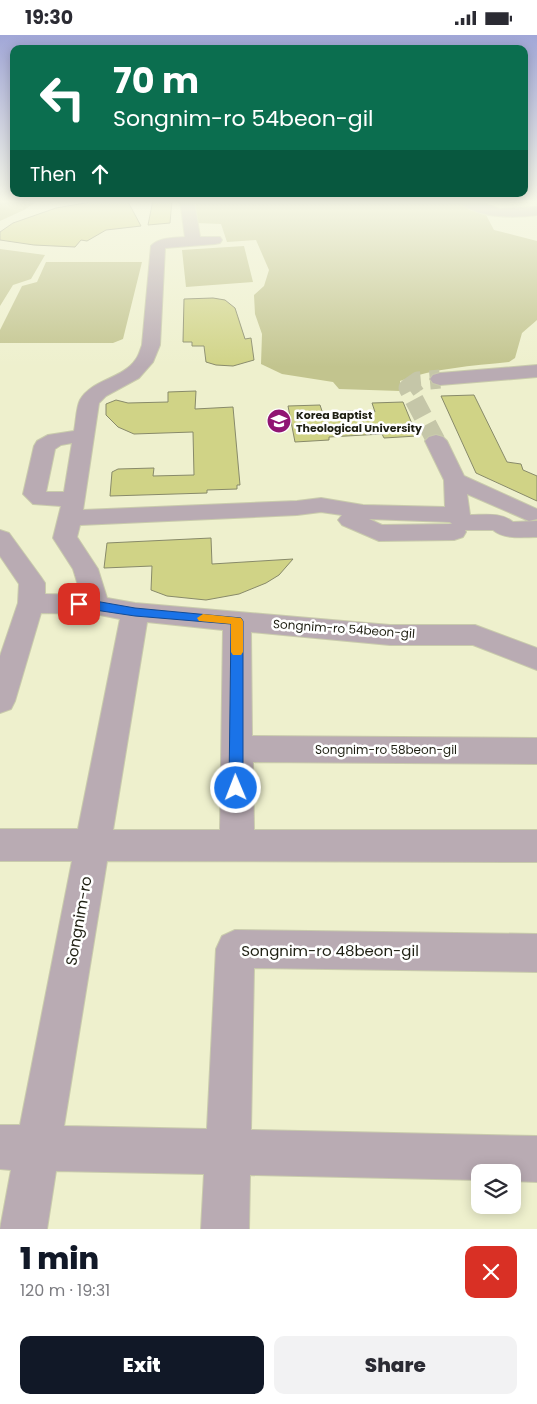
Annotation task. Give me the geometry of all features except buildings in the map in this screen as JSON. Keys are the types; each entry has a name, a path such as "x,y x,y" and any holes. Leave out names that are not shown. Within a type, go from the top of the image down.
{"street":[{"path":"95,605 93,586 84,562 65,538 72,508 89,402 99,392 132,374 144,362 151,345 157,256"},
{"path":"440,379 537,371"},
{"path":"83,436 55,439 45,446 34,493 41,499 72,508 134,515 297,508 329,512 379,533 392,534 462,530 455,480 436,441"},
{"path":"455,480 499,511 506,528 517,530 534,519"},
{"path":"461,519 499,511"},
{"path":"84,562 90,540 107,528 134,515"},
{"path":"0,538 32,583 31,603 0,701"},
{"name":"Songnim-ro 54beon-gil","path":"31,603 95,605 135,612 390,635 475,635 537,659"},
{"name":"Songnim-ro","path":"23,1229 19,1147 93,845 135,612"},
{"path":"237,621 237,846"},
{"name":"Songnim-ro 58beon-gil","path":"236,749 537,751"},
{"path":"0,845 537,846"},
{"name":"Songnim-ro 48beon-gil","path":"225,1229 235,949 537,953"},
{"path":"19,1147 537,1159"}],"green space":[{"path":"0,256 45,256 31,279 13,285 0,306"},
{"path":"183,256 246,256 253,282 186,287"},
{"path":"263,256 537,256 537,320 522,333 515,358 509,362 426,373 400,381 400,391 339,389 333,382 282,374 261,364 262,334 255,314 254,295 264,286 269,270"},
{"path":"46,262 142,262 123,339 113,343 0,343 0,330 22,286 37,282"}],"tunnel":[{"path":"436,441 408,388 418,381 440,379"}],"slow traffic":[{"path":"203,618 237,621 237,652"}],"place":[{"name":"Korea Baptist Theological University","path":"279,421"}],"route":[{"path":"79,604 135,612 237,621 236,788"}]}
